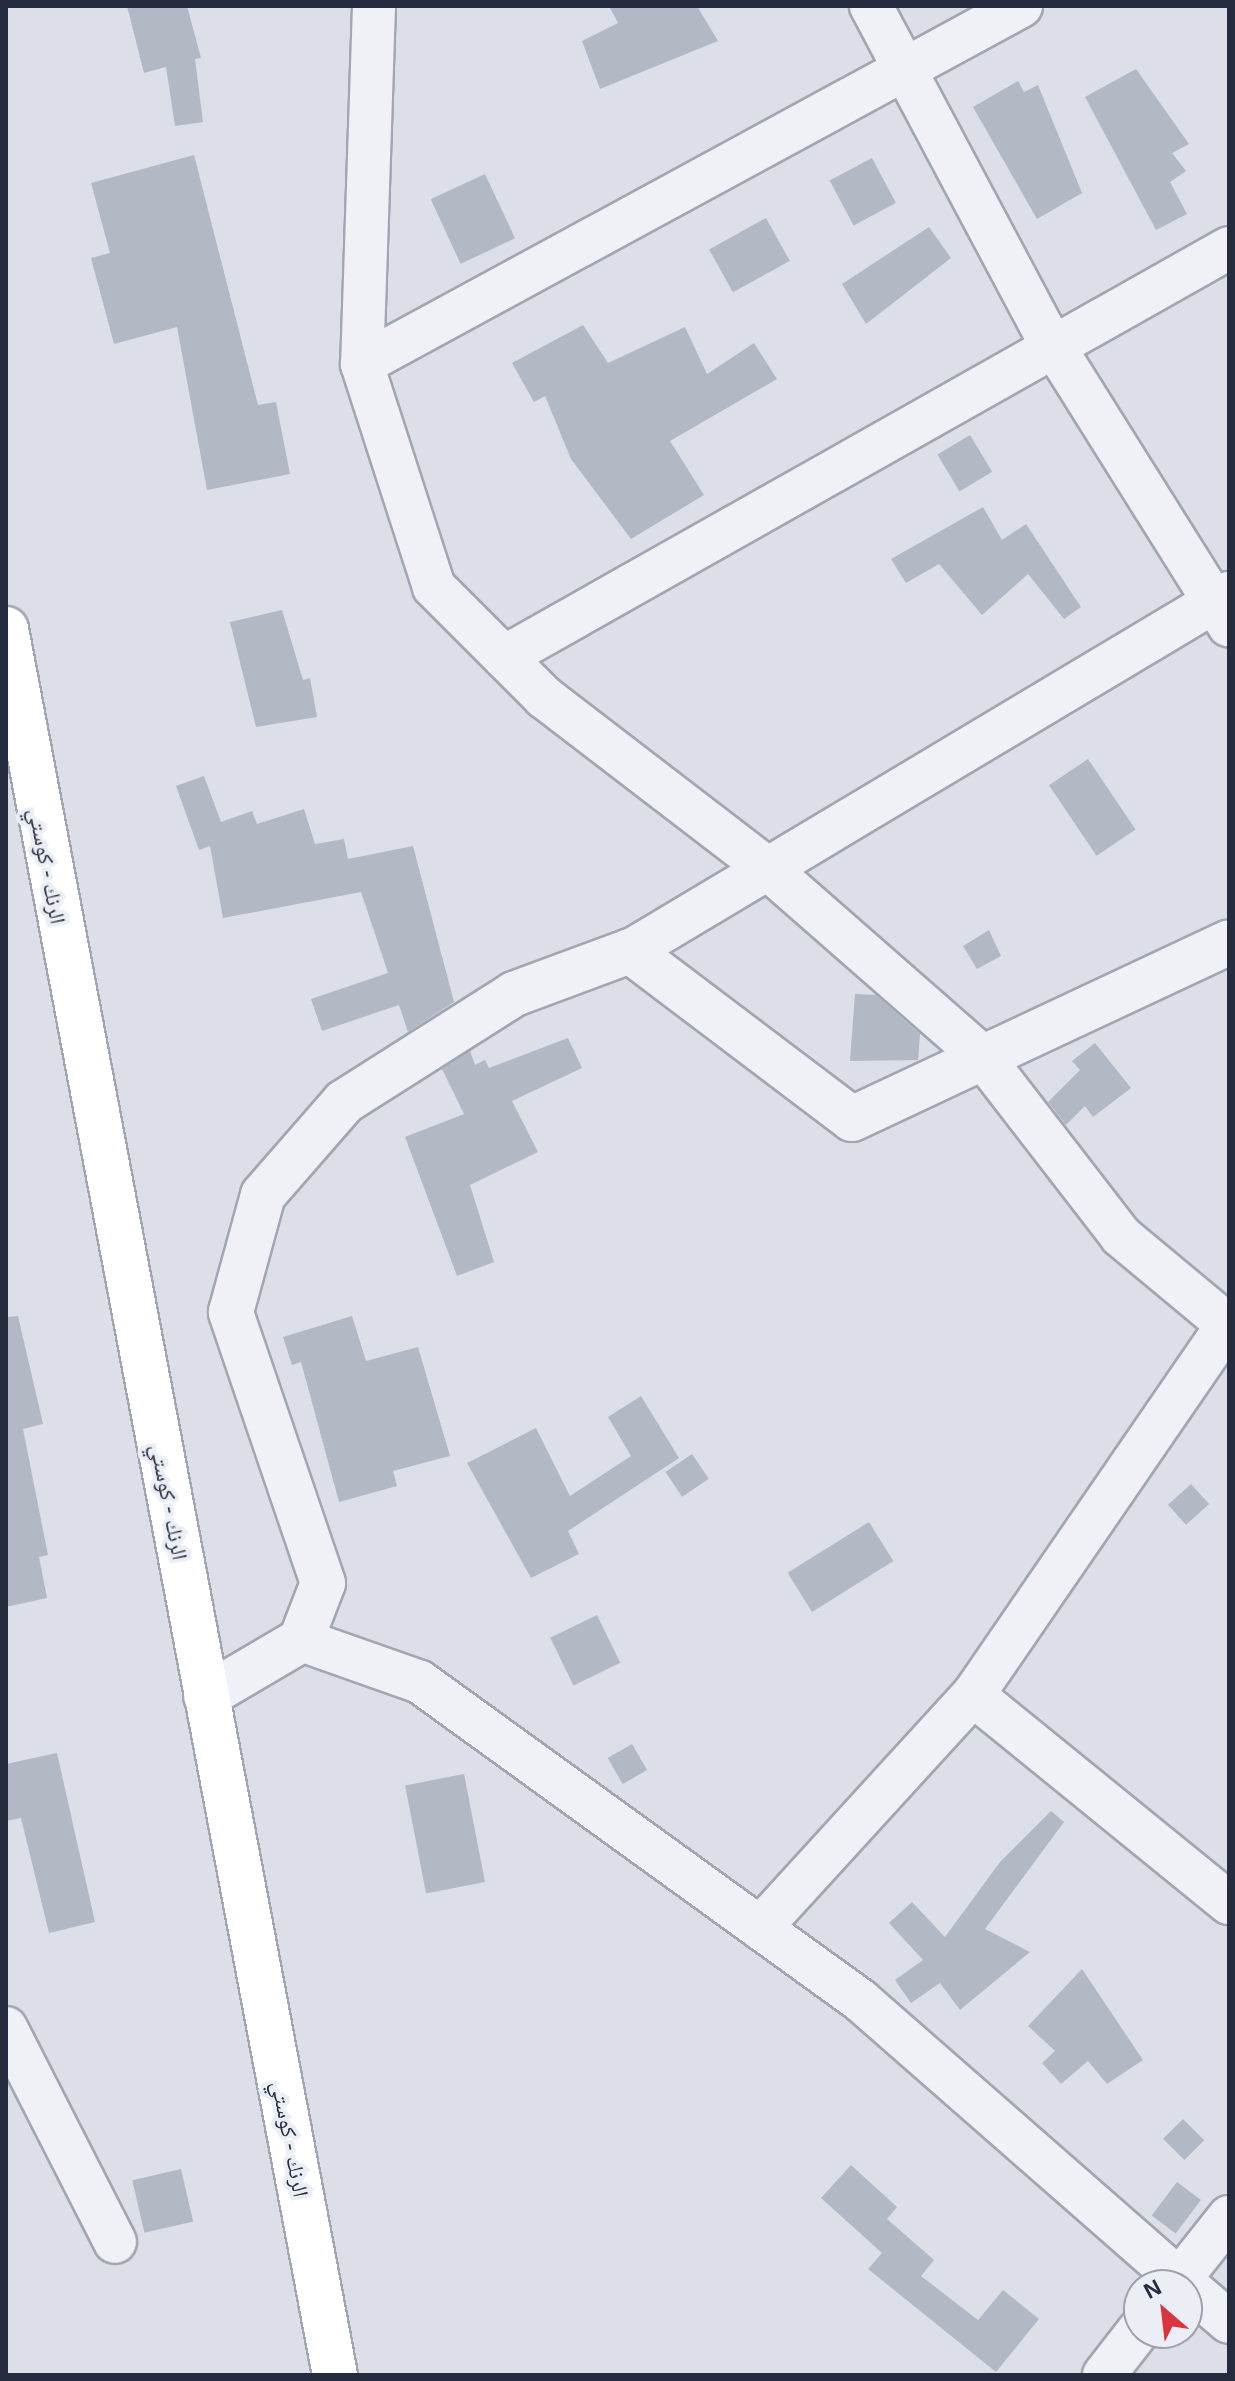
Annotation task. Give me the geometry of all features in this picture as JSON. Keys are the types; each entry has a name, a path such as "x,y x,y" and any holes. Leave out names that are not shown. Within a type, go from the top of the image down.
{"main road":[{"name":"الرنك - كوستي","path":"6,629 206,1696 326,2367"}],"street":[{"path":"206,1696 301,1640 323,1583 231,1312 263,1195 344,1102 514,994 630,951 767,868 1224,607 1054,348 871,6"},
{"path":"362,364 1021,6"},
{"path":"386,11 362,364 434,587 544,697 767,868 982,1056 1121,1236 1228,1324 973,1695 760,1928"},
{"path":"504,657 1229,248"},
{"path":"630,951 852,1119 1229,942"},
{"path":"301,1640 420,1682 860,2000 1165,2269"},
{"path":"973,1695 1229,1903"},
{"path":"6,2028 115,2242"},
{"path":"1193,2269 1229,2217"},
{"path":"1203,2301 1229,2322"},
{"path":"1104,2375 1124,2349"}],"building":[{"path":"127,6 187,6 201,58 195,59 203,122 175,126 166,67 144,73"},
{"path":"609,6 697,6 718,41 600,89 582,41 618,23"},
{"path":"1136,69 1189,144 1172,153 1186,171 1170,182 1187,214 1156,230 1085,97"},
{"path":"1018,81 1024,92 1038,85 1082,193 1037,219 973,107"},
{"path":"194,155 258,405 276,402 290,474 207,490 177,327 114,344 91,258 110,253 91,183"},
{"path":"872,158 896,203 854,226 830,181"},
{"path":"485,174 515,238 461,264 431,199"},
{"path":"766,218 790,261 733,292 709,250"},
{"path":"929,227 951,258 866,324 842,284"},
{"path":"583,325 608,363 685,327 707,374 754,343 777,379 670,441 704,495 631,539 571,459 545,396 534,402 512,363"},
{"path":"970,435 992,472 960,491 937,455"},
{"path":"983,507 1002,540 1026,524 1081,607 1064,619 1028,574 982,615 939,564 906,583 891,559"},
{"path":"282,610 303,680 310,678 317,717 256,727 230,622"},
{"path":"1088,759 1136,829 1097,856 1049,785"},
{"path":"204,776 221,822 252,811 257,824 304,809 315,844 344,839 348,859 413,846 454,1002 408,1032 399,1005 322,1031 311,999 388,973 361,892 223,918 210,846 199,850 176,786"},
{"path":"989,930 1001,956 977,969 963,946"},
{"path":"855,994 876,995 920,1034 918,1060 850,1061"},
{"path":"568,1038 582,1068 512,1101 538,1152 470,1185 494,1262 457,1276 405,1137 464,1114 442,1069 470,1051 475,1065 485,1060 489,1068"},
{"path":"1095,1043 1131,1088 1093,1117 1085,1106 1066,1125 1048,1102 1080,1070 1072,1061"},
{"path":"18,1316 43,1424 23,1429 48,1555 39,1557 47,1598 6,1607 6,1317"},
{"path":"352,1316 366,1361 418,1347 450,1456 393,1471 397,1486 339,1502 301,1362 292,1365 283,1337"},
{"path":"641,1396 679,1458 568,1531 579,1554 531,1578 467,1463 536,1428 570,1496 631,1456 608,1417"},
{"path":"692,1454 709,1479 682,1497 665,1472"},
{"path":"1191,1484 1209,1504 1186,1525 1168,1505"},
{"path":"869,1522 893,1561 812,1612 788,1573"},
{"path":"597,1615 620,1663 573,1685 550,1638"},
{"path":"632,1744 647,1770 623,1784 608,1758"},
{"path":"57,1753 95,1922 49,1933 21,1818 6,1821 6,1764"},
{"path":"464,1774 485,1882 426,1893 405,1785"},
{"path":"1051,1811 1064,1822 985,1929 1030,1952 960,2010 940,1983 911,2003 895,1980 923,1960 889,1923 912,1902 945,1937 1000,1862"},
{"path":"1082,1969 1143,2060 1107,2084 1088,2061 1061,2084 1042,2063 1055,2051 1028,2026"},
{"path":"1183,2119 1204,2140 1184,2160 1163,2139"},
{"path":"851,2165 897,2207 887,2219 934,2260 921,2276 978,2320 1003,2290 1039,2319 996,2372 868,2269 882,2253 821,2198"},
{"path":"181,2169 193,2222 144,2233 132,2180"},
{"path":"1177,2182 1201,2200 1176,2234 1152,2216"}]}
